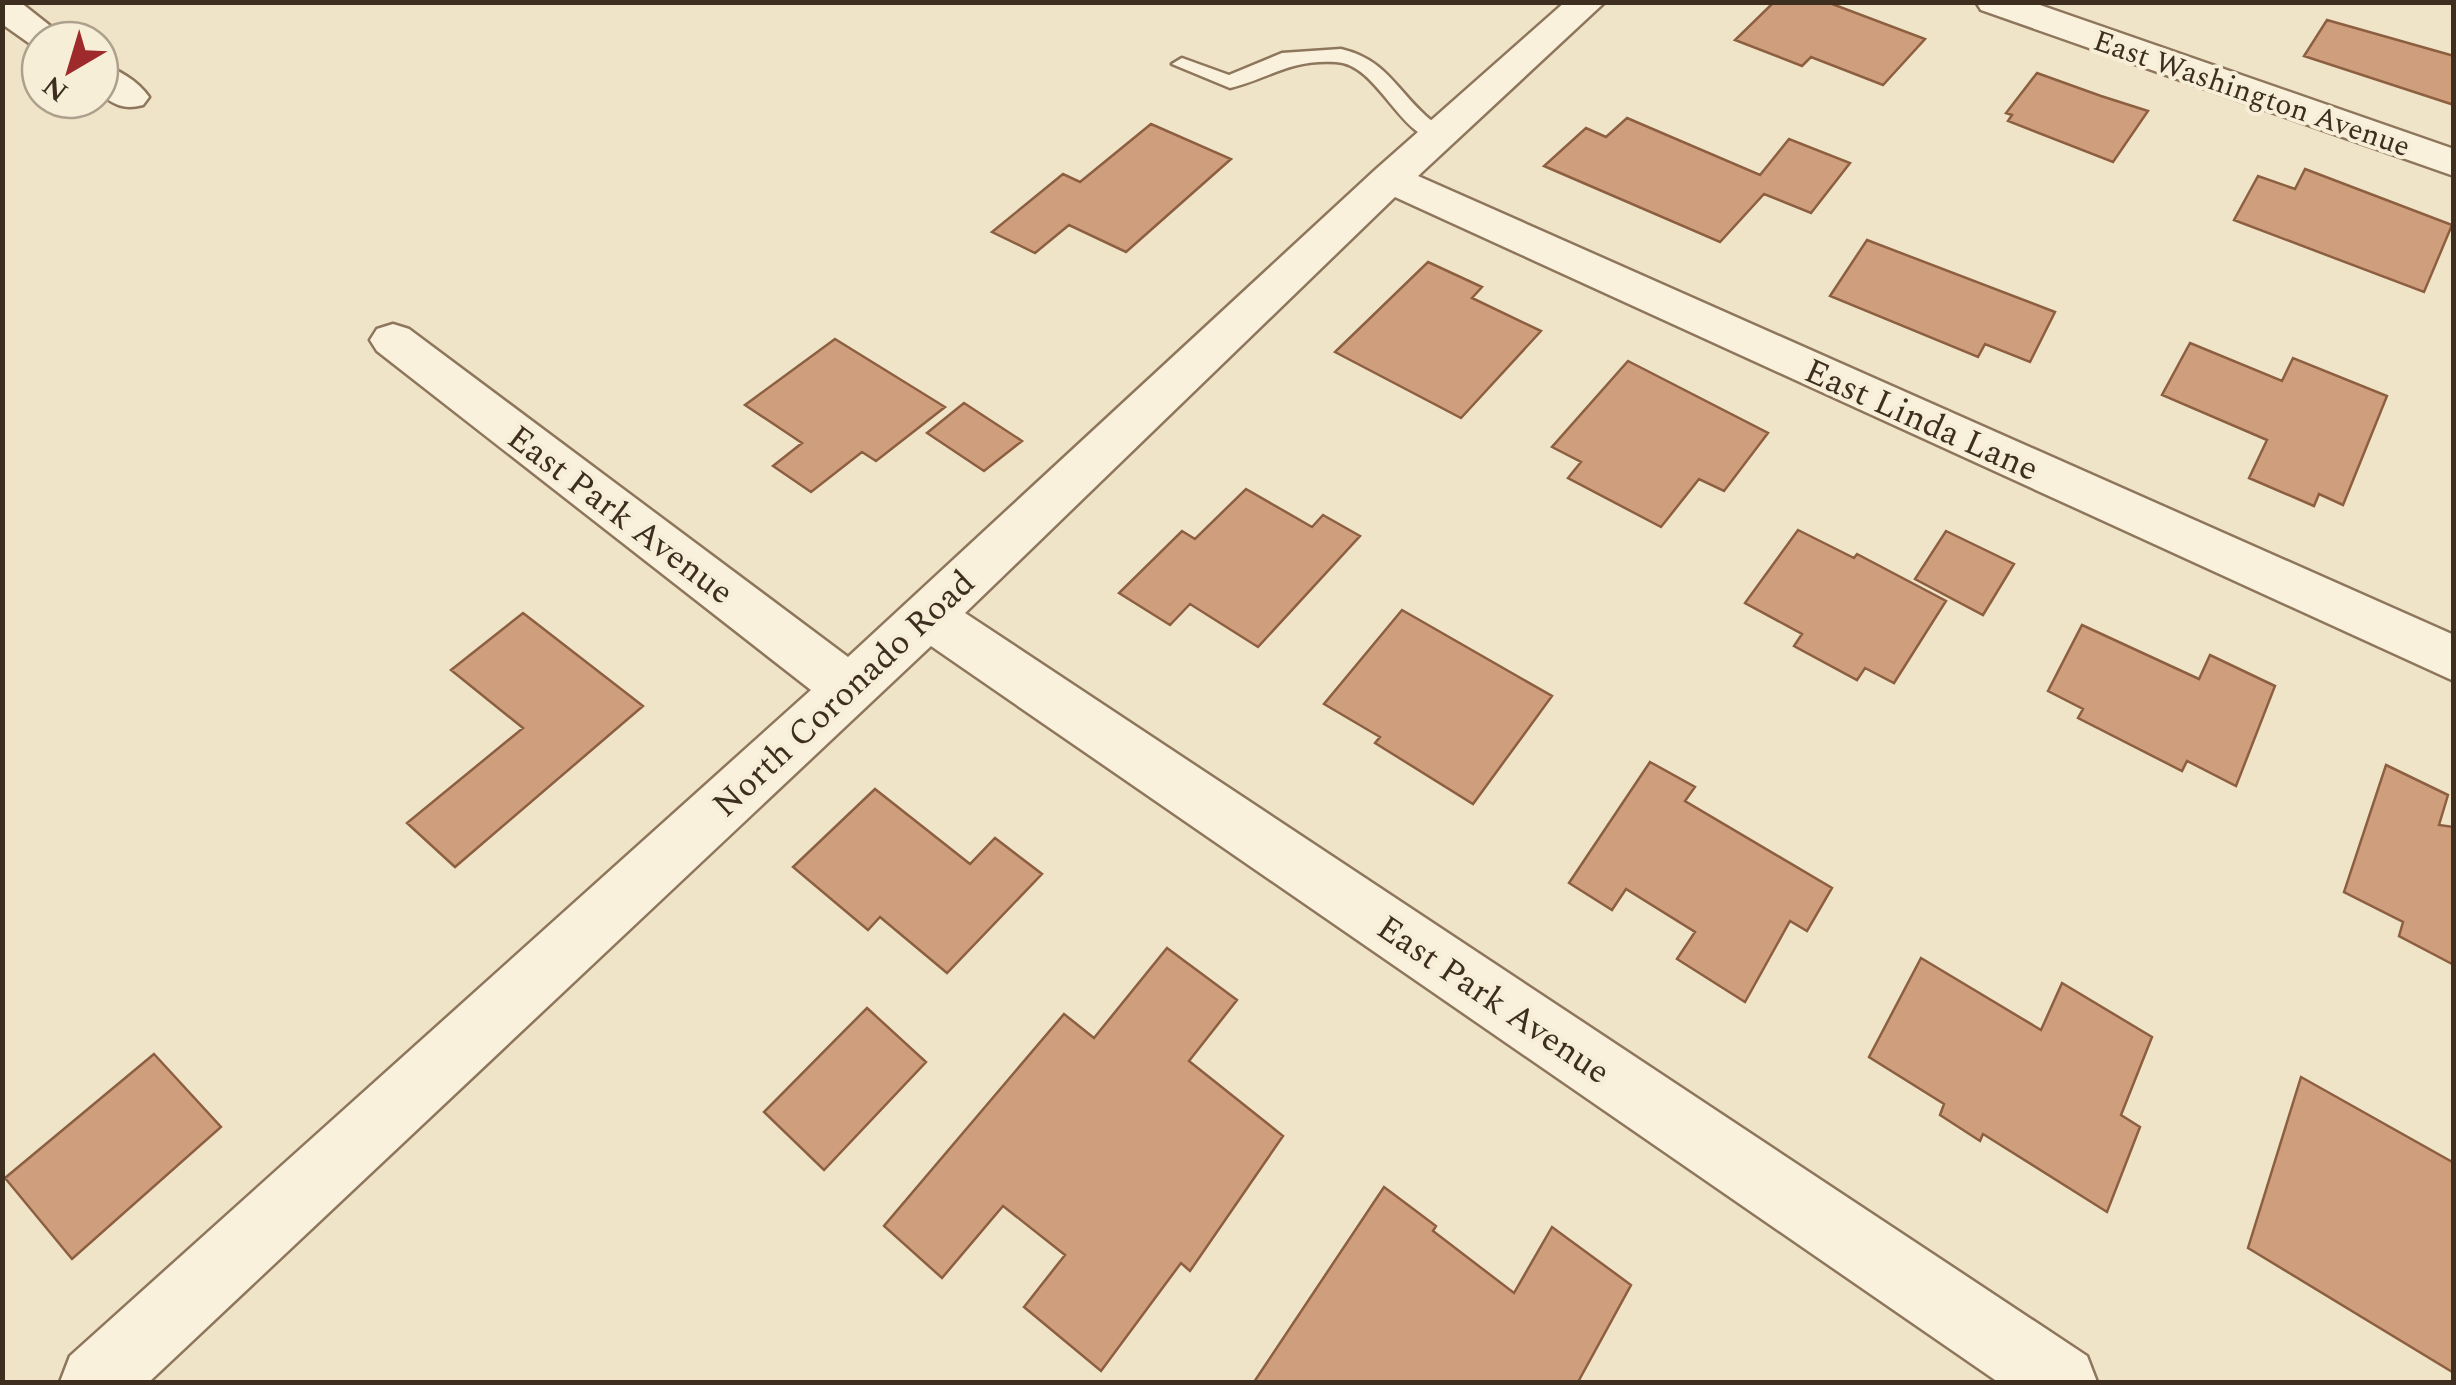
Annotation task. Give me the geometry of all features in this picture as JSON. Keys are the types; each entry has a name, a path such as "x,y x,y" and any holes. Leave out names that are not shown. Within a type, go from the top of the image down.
{"street":[{"name":"North Coronado Road","path":"96,1382 850,689 1390,179 1587,2"},
{"name":"East Washington Avenue","path":"1994,2 2454,163"},
{"name":"East Linda Lane","path":"1390,179 2454,659"},
{"name":"East Park Avenue","path":"392,340 850,689"},
{"name":"East Park Avenue","path":"927,615 2061,1382"}],"lane":[{"path":"1182,64 1230,82 1282,60 1320,55 1356,60 1387,83 1420,124 1440,134"}],"building":[{"path":"1774,2 1827,2 1925,39 1883,85 1811,57 1802,66 1735,40"},
{"path":"2327,20 2454,56 2454,105 2304,56"},
{"path":"2037,73 2148,111 2113,162 2008,121 2012,115 2006,113"},
{"path":"1627,118 1760,175 1789,139 1850,163 1811,213 1764,194 1720,242 1544,166 1586,128 1606,137"},
{"path":"1151,124 1231,159 1126,252 1069,225 1035,253 992,232 1063,174 1080,182"},
{"path":"2305,169 2452,225 2424,292 2234,220 2258,176 2295,189"},
{"path":"1867,240 2055,312 2030,362 1985,344 1978,357 1830,296"},
{"path":"1428,262 1482,287 1472,298 1541,331 1461,418 1335,352"},
{"path":"835,339 945,407 876,461 862,452 811,492 773,466 802,443 745,405"},
{"path":"2190,343 2282,381 2293,358 2387,396 2343,505 2319,494 2314,506 2249,478 2267,440 2162,395"},
{"path":"1628,361 1768,433 1724,491 1699,479 1661,527 1568,478 1581,462 1552,447"},
{"path":"964,403 1022,441 984,471 927,433"},
{"path":"1246,489 1312,527 1323,515 1360,536 1258,647 1190,604 1170,625 1119,593 1182,531 1195,539"},
{"path":"1798,530 1854,558 1857,554 1946,601 1894,683 1865,668 1857,680 1794,646 1802,634 1745,603"},
{"path":"1946,531 2014,564 1983,615 1915,579"},
{"path":"1402,610 1552,696 1473,804 1375,743 1380,737 1324,704"},
{"path":"523,613 643,706 455,867 407,823 523,728 451,670"},
{"path":"2082,625 2199,679 2210,655 2275,686 2236,786 2187,761 2182,771 2078,718 2083,709 2048,691"},
{"path":"1650,762 1695,787 1685,801 1832,888 1807,931 1790,921 1745,1002 1677,959 1695,932 1626,889 1612,910 1569,883"},
{"path":"2386,765 2448,795 2439,825 2454,827 2454,965 2399,936 2403,922 2344,892"},
{"path":"875,789 970,864 995,838 1042,874 947,973 880,917 868,930 793,867"},
{"path":"1167,948 1237,1000 1189,1061 1283,1136 1190,1271 1181,1263 1101,1371 1024,1307 1065,1255 1003,1206 942,1278 884,1226 1064,1014 1094,1038"},
{"path":"1921,958 2041,1030 2062,983 2152,1037 2121,1115 2140,1127 2107,1212 1983,1134 1980,1141 1940,1115 1944,1104 1869,1057"},
{"path":"867,1008 926,1062 824,1170 764,1112"},
{"path":"154,1054 221,1127 72,1259 5,1178"},
{"path":"2301,1077 2454,1163 2454,1373 2248,1248"},
{"path":"1384,1187 1436,1226 1433,1231 1514,1293 1552,1227 1631,1285 1578,1382 1254,1382"}]}
